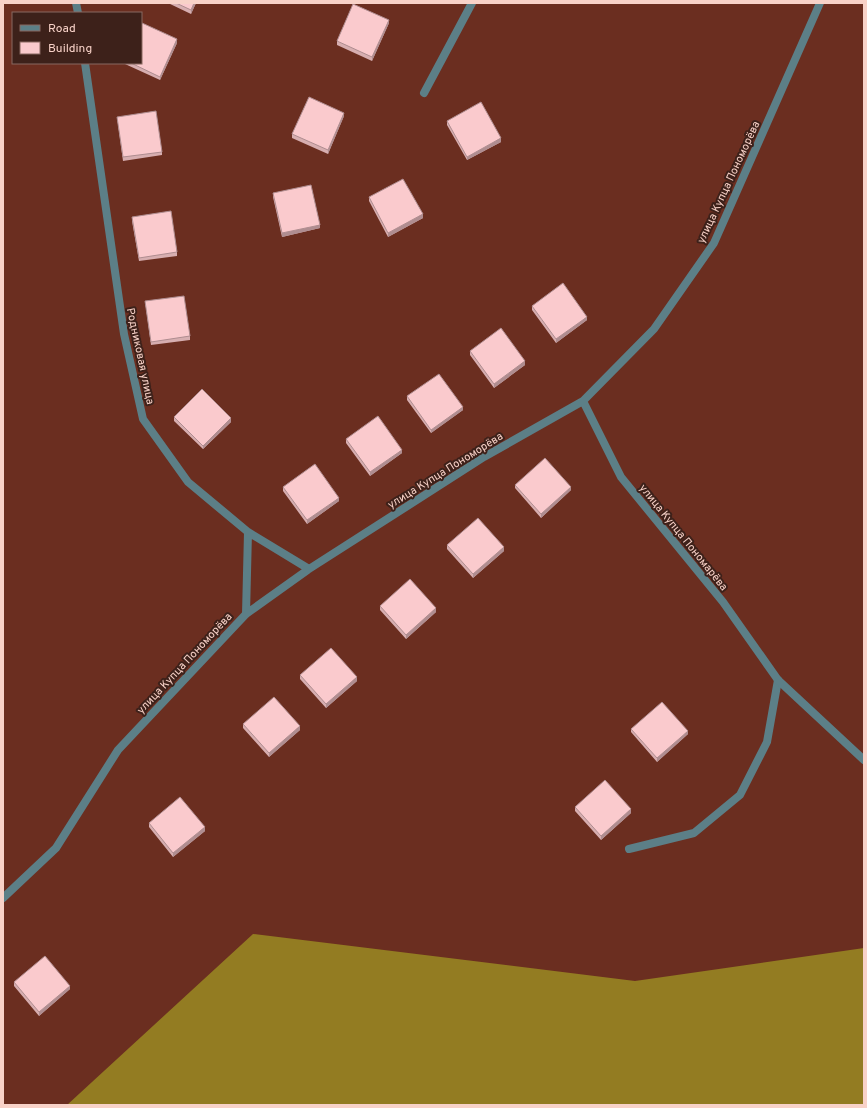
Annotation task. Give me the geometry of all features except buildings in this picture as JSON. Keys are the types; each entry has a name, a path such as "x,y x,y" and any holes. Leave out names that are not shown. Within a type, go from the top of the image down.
{"street":[{"path":"424,93 472,3"},
{"name":"улица Купца Пономорёва","path":"3,898 56,848 118,750 246,614 309,569 484,456 583,400 654,329 714,243 820,3"},
{"name":"Родниковая улица","path":"85,64 124,334 143,419 188,482 248,532 309,569"},
{"name":"улица Купца Пономарёва","path":"583,400 621,477 723,602 778,680 864,760"},
{"path":"246,614 248,532"},
{"path":"628,849 694,833 740,795 767,742 778,680"}],"shaded area":[{"path":"253,934 635,981 864,948 864,1105 67,1105"}]}
